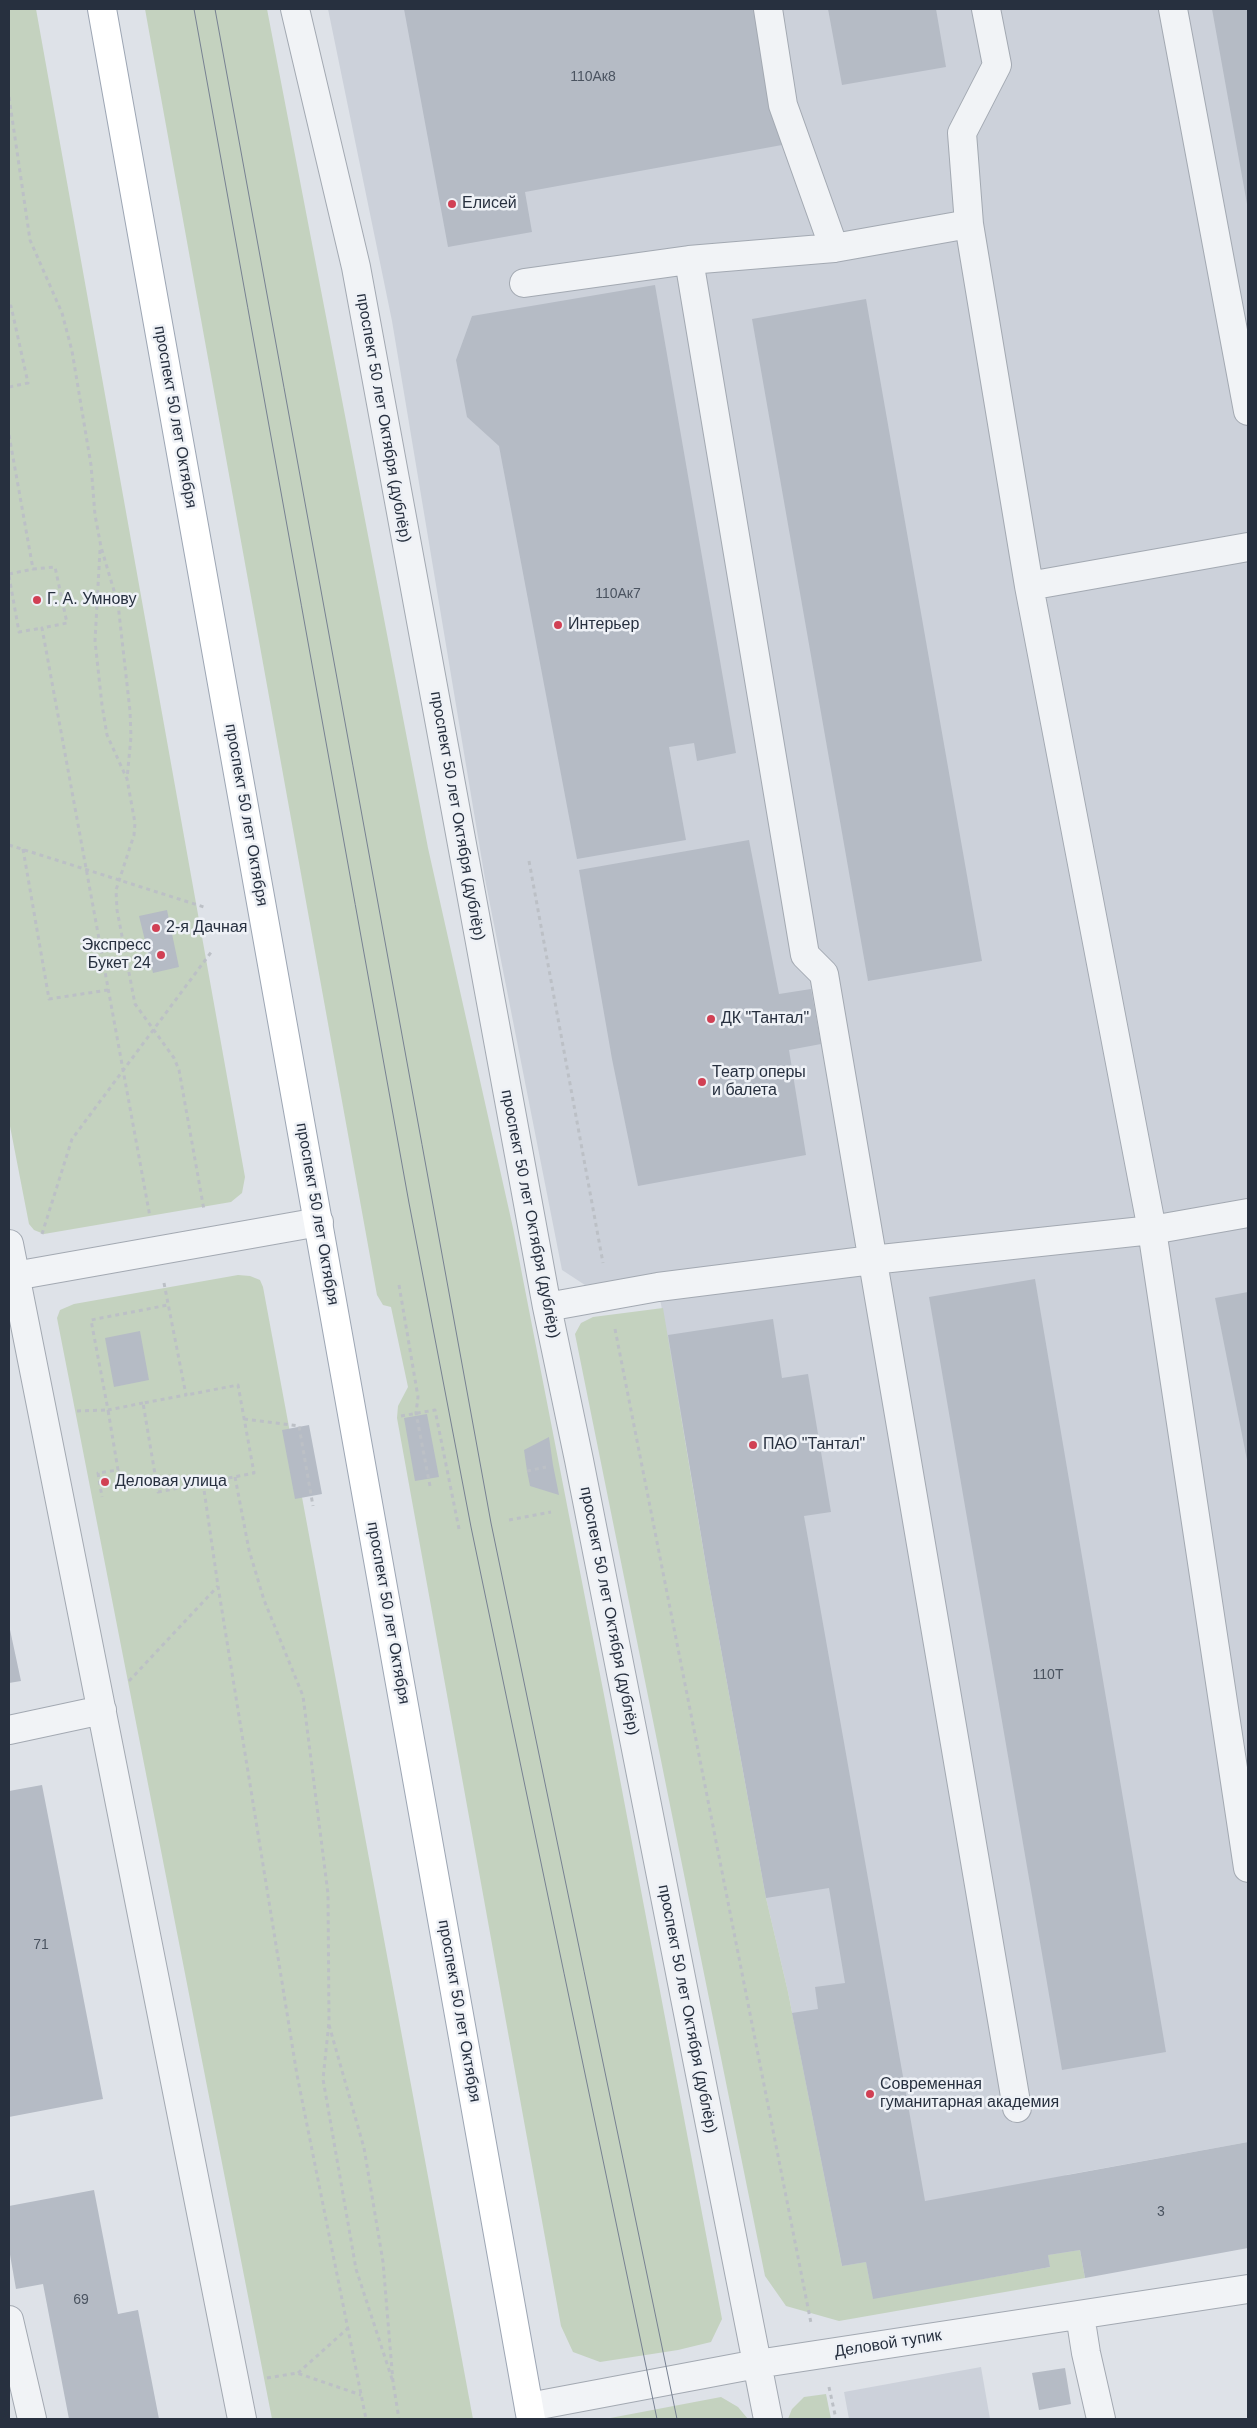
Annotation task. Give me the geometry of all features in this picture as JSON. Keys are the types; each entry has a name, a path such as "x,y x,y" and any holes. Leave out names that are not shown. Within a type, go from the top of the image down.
{"main road":[{"name":"проспект 50 лет Октября","path":"102,9 530,2413"}],"street":[{"name":"проспект 50 лет Октября (дублёр)","path":"295,9 356,267 547,1307 580,1460 768,2419"},
{"path":"768,9 783,106 834,248"},
{"path":"986,9 997,65 962,133 969,224 1029,586 1152,1230 1248,1868"},
{"path":"1173,9 1248,412"},
{"path":"524,283 689,260 834,248 969,224"},
{"path":"689,260 805,955 824,974 1018,2108"},
{"path":"1029,586 1248,546"},
{"path":"547,1307 609,1296 872,1260 1152,1230 1248,1213"},
{"path":"12,1276 319,1222"},
{"path":"9,1244 12,1276 102,1710 242,2419"},
{"path":"9,1730 102,1710"},
{"name":"Деловой тупик","path":"530,2413 757,2364 1248,2289"},
{"path":"1080,2314 1086,2353 1101,2419"},
{"path":"9,2320 32,2419"}],"path":[{"path":"9,97 30,240 62,313 72,351 91,465 101,547 118,604 131,737 127,779"},
{"path":"9,306 11,306 28,383 9,387"},
{"path":"9,435 33,569"},
{"path":"101,547 95,641 102,705 107,735 127,779 135,823 134,835 116,890 117,910 136,1004 174,1058 179,1070 205,1214"},
{"path":"55,567 67,622 19,632 9,575 33,569 55,567"},
{"path":"42,628 151,1223"},
{"path":"9,845 119,878 204,907"},
{"path":"23,849 49,999 108,990"},
{"path":"529,861 609,1296 804,2298 836,2419"},
{"path":"40,1242 72,1139 212,951"},
{"path":"163,1283 186,1395"},
{"path":"399,1285 418,1396 416,1413 430,1486"},
{"path":"102,1498 98,1473 118,1470 91,1320 168,1305"},
{"path":"77,1411 108,1410 142,1403 238,1385 254,1473 158,1492 142,1403"},
{"path":"401,1416 435,1410 459,1530"},
{"path":"244,1419 299,1426 313,1506"},
{"path":"527,1471 553,1465"},
{"path":"235,1477 249,1550 264,1600 303,1696 328,1894 329,2022 323,2079 356,2269 393,2382"},
{"path":"204,1483 218,1586 297,2075 366,2419"},
{"path":"509,1520 551,1512"},
{"path":"102,1710 218,1586"},
{"path":"329,2022 364,2148 383,2262 393,2382 399,2419"},
{"path":"297,2373 347,2329"},
{"path":"264,2379 297,2373 361,2395"}],"shaded area":[{"path":"328,9 1248,9 1248,2142 1066,2175 1080,2250 1050,2267 873,2298 842,2266 788,1992 766,1898 656,1276 585,1285 562,1270 485,879 392,321"},
{"path":"981,2367 990,2419 849,2419 844,2392"}],"green space":[{"path":"9,9 36,9 245,1177 242,1193 231,1202 44,1234 34,1230 29,1224 9,1121"},
{"path":"145,9 267,9 428,848 513,1228 605,1700 722,2319 711,2342 678,2350 600,2362 573,2352 561,2326 397,1418 398,1406 408,1387 391,1307 383,1305 377,1295"},
{"path":"238,1275 250,1276 260,1280 263,1287 473,2419 272,2419 57,1318 60,1310 74,1304"},
{"path":"663,1308 708,1578 766,1898 788,1992 842,2266 866,2262 873,2298 1050,2267 1048,2255 1080,2250 1085,2278 839,2321 786,2306 765,2276 575,1334 581,1323 593,1317"},
{"path":"826,2394 831,2419 788,2419 792,2409 804,2397"},
{"path":"721,2397 738,2407 748,2419 605,2419"}],"building":[{"path":"404,9 757,9 782,145 525,192 532,232 448,247"},
{"path":"828,9 936,9 946,67 842,85"},
{"path":"1212,9 1248,9 1248,204 1247,204"},
{"path":"655,285 736,753 697,761 694,743 669,747 686,840 577,859 499,446 467,417 456,360 472,316"},
{"path":"866,299 982,961 868,981 752,319"},
{"name":"ДК \"Тантал\"","path":"749,840 779,994 811,989 821,1044 789,1050 806,1155 638,1186 612,1059 579,870"},
{"path":"167,910 179,967 153,973 139,916"},
{"path":"1035,1279 1166,2052 1062,2070 929,1297"},
{"path":"1248,1292 1248,1460 1247,1460 1215,1298"},
{"path":"773,1319 782,1378 808,1374 831,1512 804,1516 925,2201 1248,2142 1248,2248 1085,2278 1080,2250 1048,2255 1050,2267 873,2299 866,2262 842,2266 792,2013 818,2009 815,1987 845,1983 829,1888 766,1898 708,1578 668,1335"},
{"path":"140,1331 149,1380 114,1387 105,1338"},
{"path":"427,1414 439,1477 415,1481 404,1418"},
{"path":"309,1425 322,1494 295,1499 282,1430"},
{"path":"549,1437 559,1495 530,1486 527,1471 524,1450"},
{"path":"9,1625 21,1681 9,1683"},
{"path":"42,1785 103,2099 9,2117 9,1791"},
{"path":"94,2190 118,2314 138,2310 159,2419 69,2419 43,2284 16,2289 9,2249 9,2206"},
{"path":"1065,2368 1071,2404 1039,2410 1032,2373"}],"tram line":[{"path":"194,9 409,1203 471,1527 657,2419"},
{"path":"215,9 491,1523 677,2419"}],"place":[{"name":"Елисей","path":"452,204"},
{"name":"Г. А. Умнову","path":"37,600"},
{"name":"Интерьер","path":"558,625"},
{"name":"2-я Дачная","path":"156,928"},
{"name":"Экспресс Букет 24","path":"161,955"},
{"name":"ДК \"Тантал\"","path":"711,1019"},
{"name":"Театр оперы и балета","path":"702,1082"},
{"name":"ПАО \"Тантал\"","path":"753,1445"},
{"name":"Деловая улица","path":"105,1482"},
{"name":"Современная гуманитарная академия","path":"870,2094"}]}
